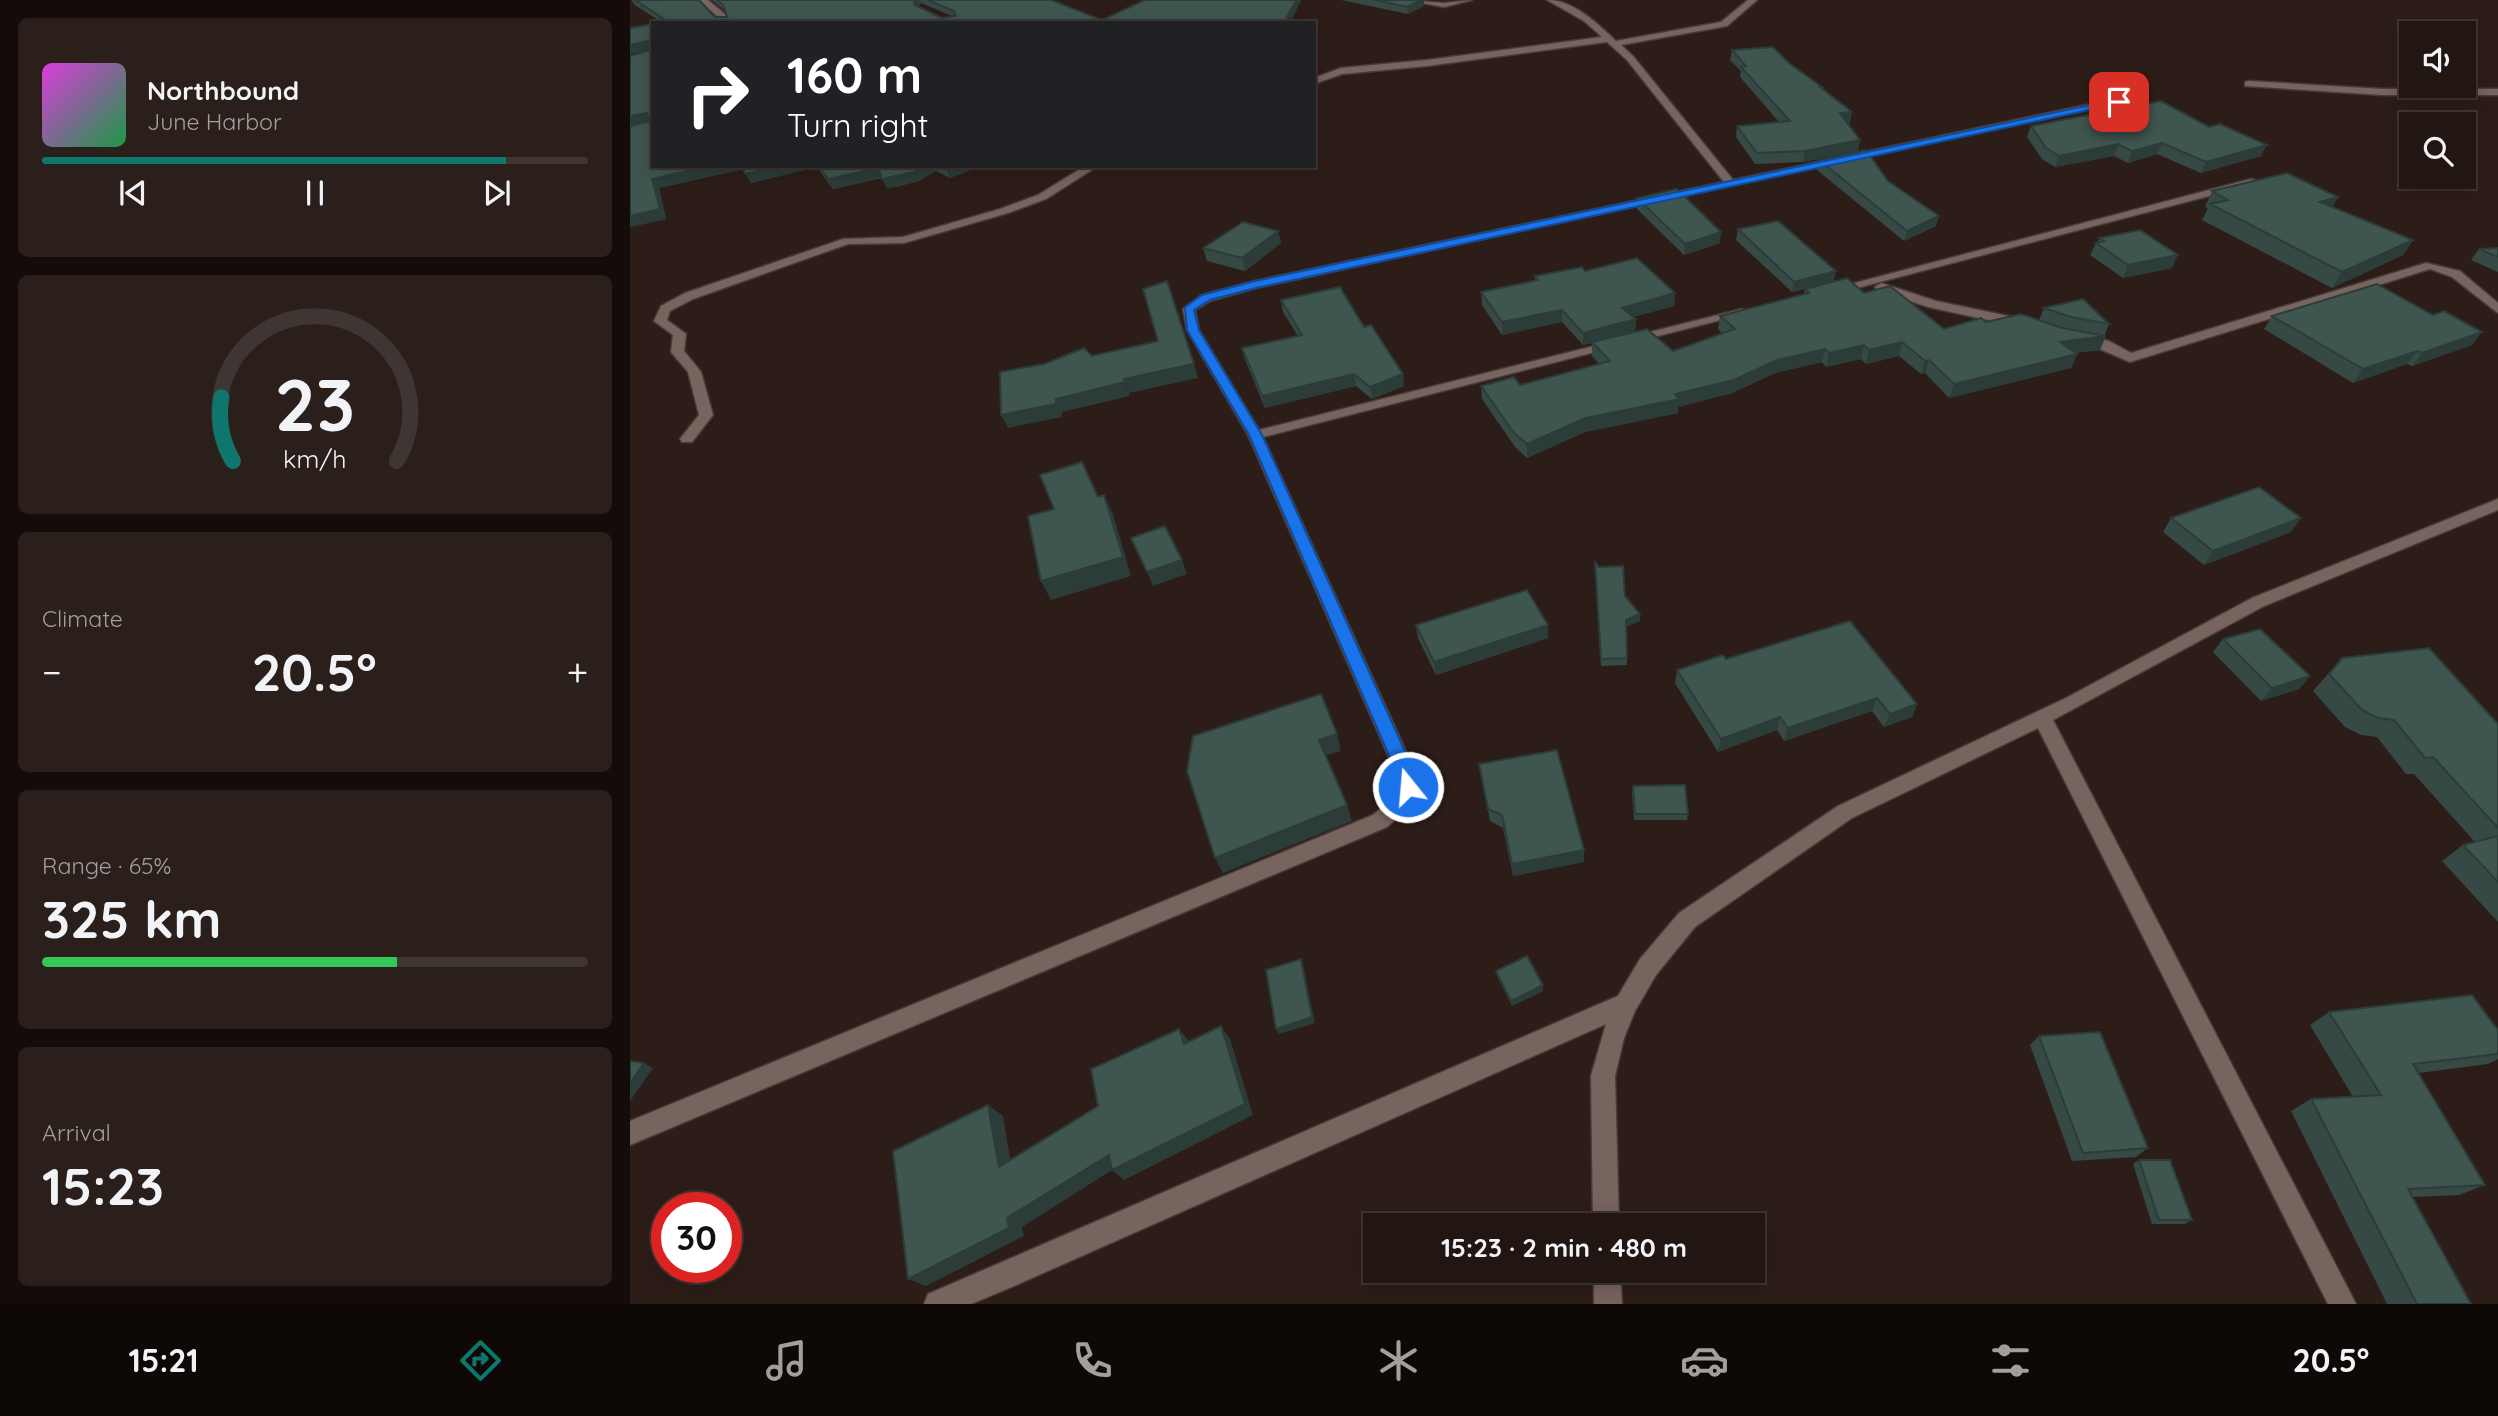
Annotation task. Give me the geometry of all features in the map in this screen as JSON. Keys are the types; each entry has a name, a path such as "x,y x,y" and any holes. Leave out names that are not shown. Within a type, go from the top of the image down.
{"street":[{"path":"703,0 724,21"},
{"path":"1409,0 1444,5 1468,0"},
{"path":"1551,0 1587,19 1630,58 1729,182"},
{"path":"1316,80 1341,71 1612,41 1724,23 1754,0"},
{"path":"2248,84 2371,92 2498,92"},
{"path":"630,1133 1380,821 1403,800 1408,787 1404,769 1255,435 1193,330 1189,309 1206,298 1341,266 1729,182 2119,102"},
{"path":"687,439 706,415 701,383 685,358 677,352 680,334 660,321 665,309 689,296 847,241 904,240 1004,211 1042,197 1089,168"},
{"path":"1814,295 2250,182"},
{"path":"2062,336 2104,344 2130,358 2430,265 2456,274 2498,309"},
{"path":"1867,281 1905,297 1965,312 2006,317 2039,328"},
{"path":"1255,435 1761,308"},
{"path":"1606,1213 1603,1076 1612,1038 1626,1004 1648,967 1687,920 1845,812 2042,717 2259,602 2498,504"},
{"path":"2042,717 2342,1304"},
{"path":"938,1304 1626,1004"},
{"path":"1607,1283 1608,1304"}],"building":[{"path":"635,0 699,0 715,17 727,17 723,5 717,0 914,0 915,5 942,18 956,16 954,11 928,0 1051,0 1102,20 1145,0 1296,0 1285,21 667,21"},
{"path":"1376,0 1421,0 1407,7"},
{"path":"651,24 651,44 647,41 630,45 630,28"},
{"path":"651,44 651,168 701,168 652,179 660,209 630,216 630,126 650,121 647,113 630,116 630,56 650,50"},
{"path":"1773,47 1789,63 1852,112 1840,113 1860,140 1805,151 1757,153 1737,126 1790,121 1741,67 1746,66 1732,50"},
{"path":"2161,101 2209,127 2220,124 2267,145 2206,162 2162,143 2132,151 2118,144 2059,156 2046,148 2031,126"},
{"path":"1866,150 1888,181 1939,216 1907,231 1819,160"},
{"path":"743,168 769,168 745,174"},
{"path":"820,168 878,168 828,179"},
{"path":"878,168 920,168 914,172 882,179"},
{"path":"2287,173 2338,197 2320,202 2413,240 2342,272 2210,204 2228,200 2212,191"},
{"path":"1677,189 1721,232 1685,244 1637,198"},
{"path":"1778,221 1836,271 1794,282 1738,229"},
{"path":"1243,222 1278,231 1242,258 1203,248"},
{"path":"2140,230 2178,255 2128,265 2096,243 2104,241 2099,238"},
{"path":"2498,248 2498,257 2479,249"},
{"path":"1637,258 1675,293 1622,308 1636,319 1583,333 1562,310 1502,322 1481,292 1538,280 1535,276 1582,267 1585,271"},
{"path":"1847,278 1864,293 1890,286 1944,329 1981,318 1986,322 2021,314 2062,328 2106,336 2060,342 2077,354 1954,384 1929,360 1925,361 1902,342 1869,350 1864,345 1829,353 1825,349 1777,360 1734,380 1675,394 1679,399 1586,418 1527,444 1514,433 1481,386 1514,377 1520,385 1610,361 1592,342 1647,329 1673,351 1735,329 1720,316 1809,293 1805,289"},
{"path":"1167,281 1194,364 1124,379 1125,382 1056,399 1056,404 1001,415 1000,372 1044,364 1084,348 1092,356 1158,341 1143,289"},
{"path":"2377,284 2433,315 2444,311 2482,332 2422,353 2417,351 2363,369 2272,316"},
{"path":"1340,287 1364,327 1371,325 1403,374 1370,387 1354,374 1262,396 1242,348 1302,335 1281,300"},
{"path":"2083,299 2109,324 2071,317 2044,308"},
{"path":"1082,462 1098,497 1104,495 1123,557 1041,581 1028,516 1054,509 1040,475"},
{"path":"2259,487 2301,518 2213,551 2171,518"},
{"path":"1165,526 1182,560 1147,572 1131,538"},
{"path":"1595,562 1599,567 1623,566 1625,596 1640,614 1626,620 1627,658 1601,659"},
{"path":"1527,590 1548,625 1434,662 1416,625"},
{"path":"1850,621 1917,704 1890,714 1877,698 1788,728 1780,717 1721,739 1677,670 1723,655 1726,659"},
{"path":"2260,629 2310,676 2272,688 2223,639"},
{"path":"2429,648 2498,724 2498,828 2433,757 2425,758 2394,720 2378,718 2362,710 2329,674 2342,658"},
{"path":"1321,694 1337,734 1319,740 1347,805 1215,858 1187,771 1193,736"},
{"path":"1557,750 1584,850 1512,864 1502,815 1488,809 1479,764"},
{"path":"1685,785 1688,814 1635,814 1633,786"},
{"path":"2498,836 2498,882 2463,845"},
{"path":"1527,956 1543,985 1511,1001 1496,971"},
{"path":"1301,959 1312,1017 1276,1029 1266,970"},
{"path":"2472,995 2498,1030 2498,1054 2413,1064 2485,1185 2408,1189 2471,1304 2417,1304 2311,1099 2381,1095 2329,1012"},
{"path":"1221,1026 1245,1104 1112,1170 1109,1155 1007,1218 1009,1228 908,1279 893,1151 988,1105 999,1167 1098,1106 1091,1069 1179,1029 1184,1044"},
{"path":"2100,1032 2148,1148 2083,1153 2039,1036"},
{"path":"630,1061 644,1063 630,1083"},
{"path":"2139,1160 2170,1160 2192,1220 2159,1220"}],"route":[{"path":"1408,787 1404,769 1255,435 1193,330 1189,309 1206,298 1255,285 1729,182 2119,102"}]}
